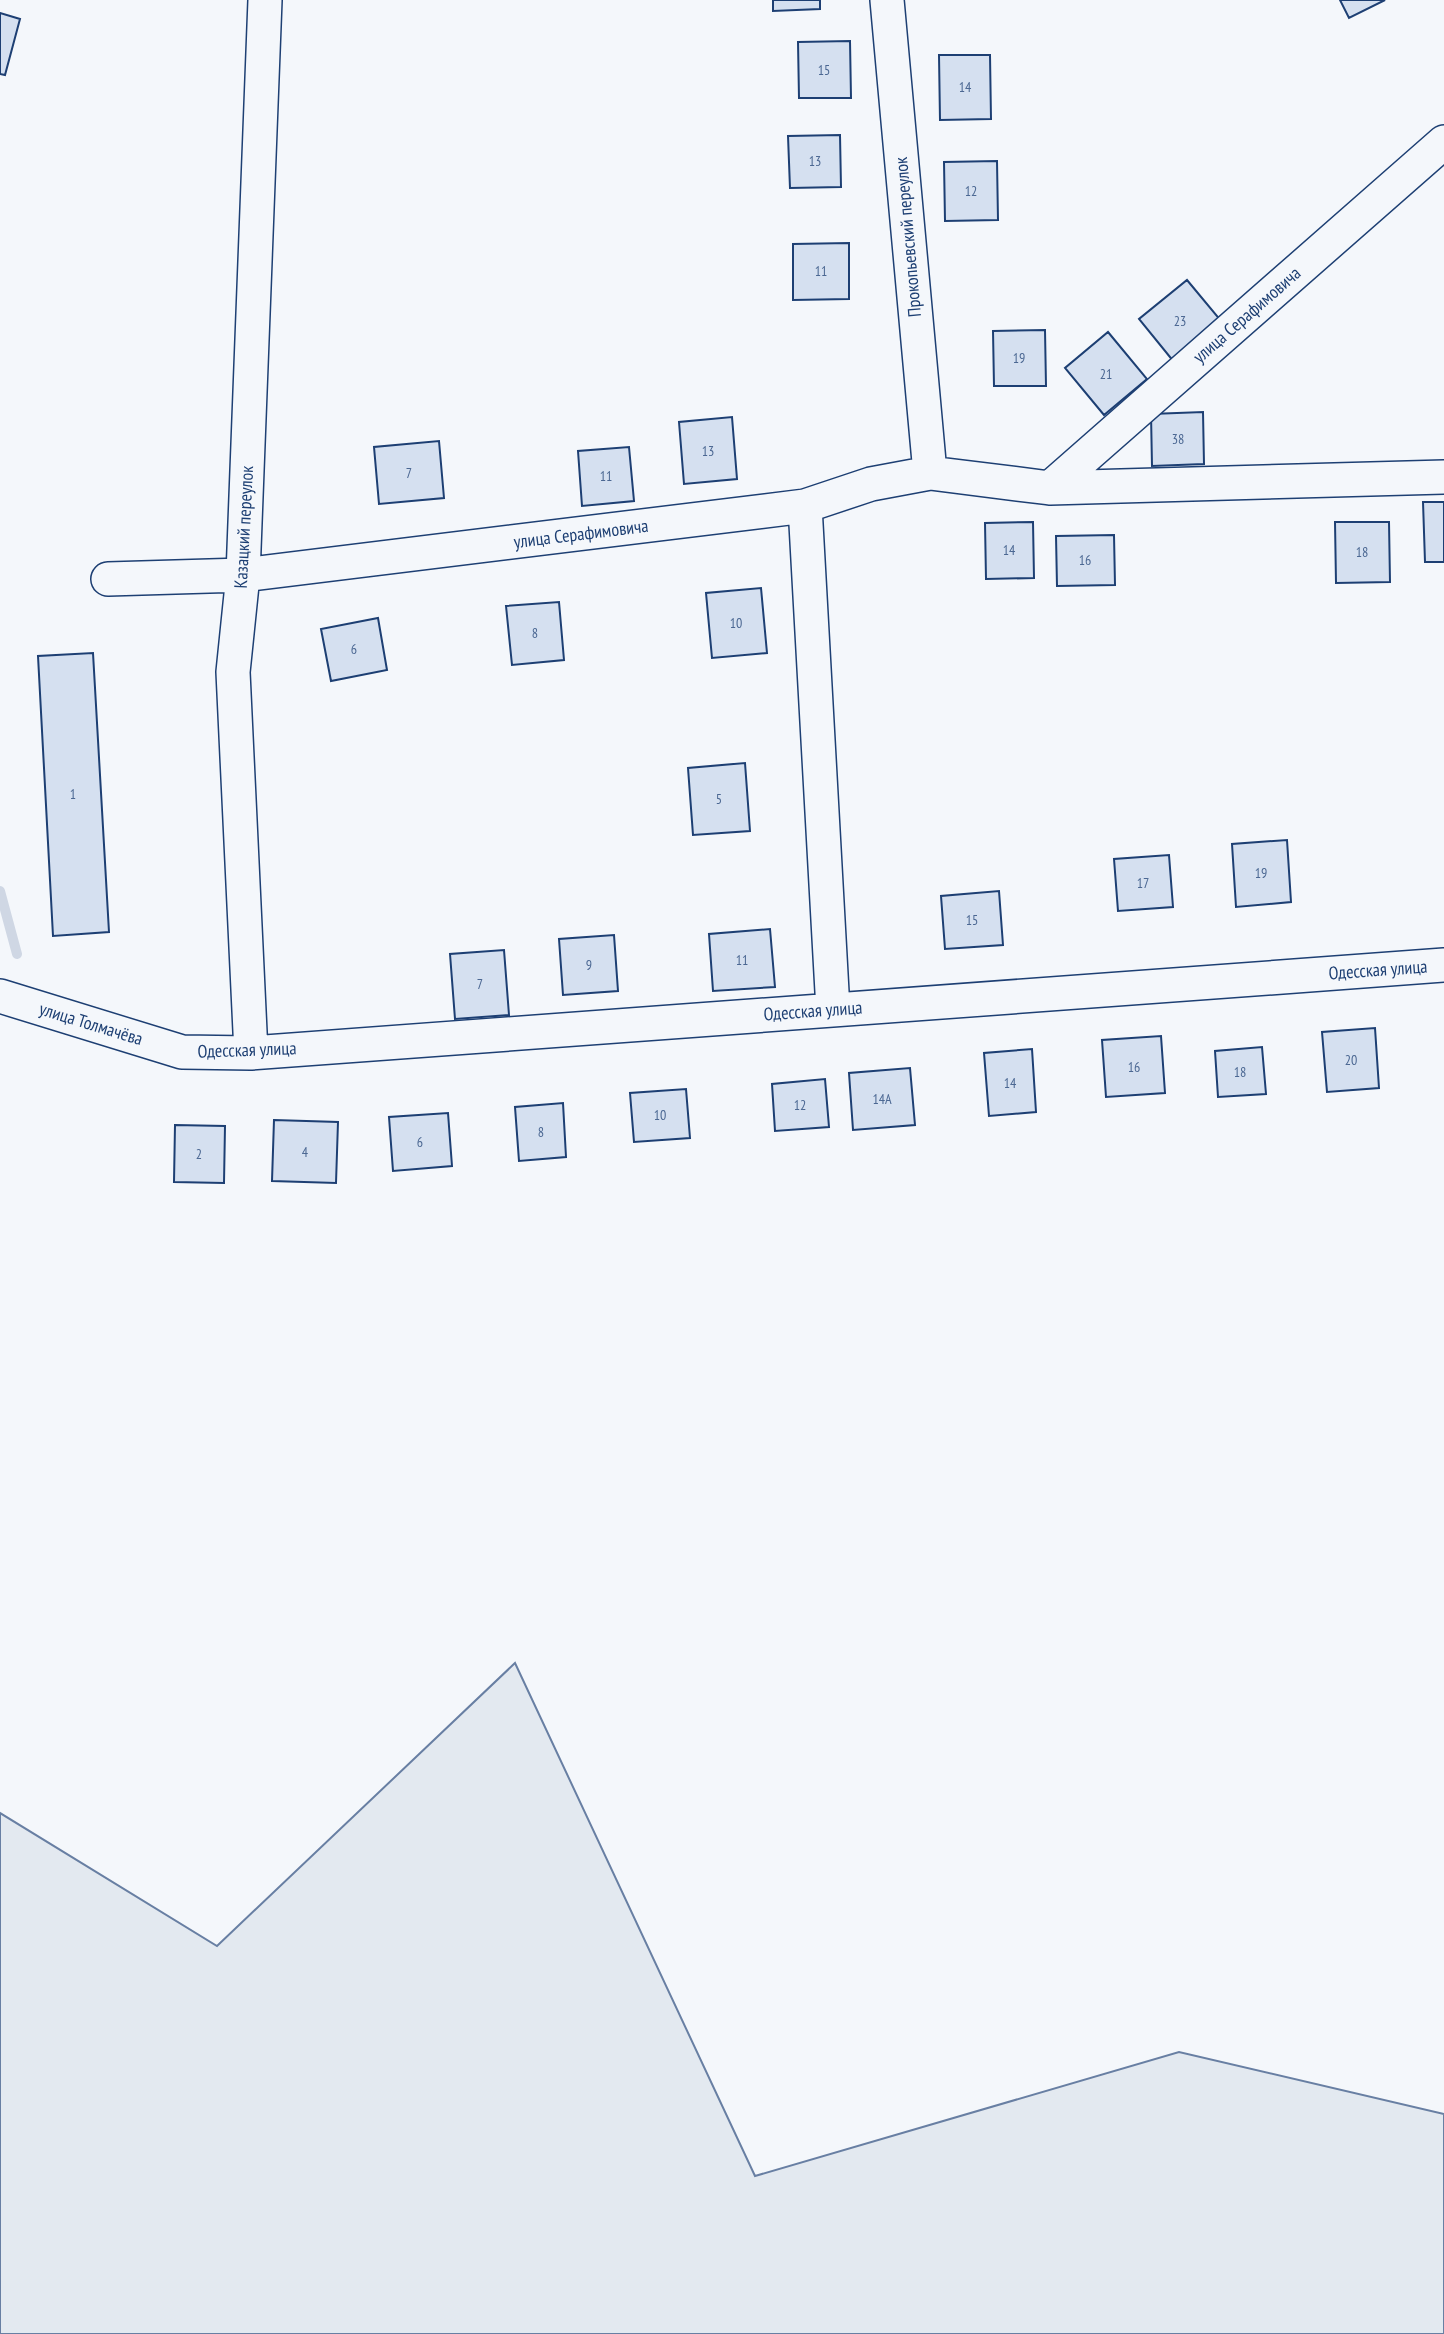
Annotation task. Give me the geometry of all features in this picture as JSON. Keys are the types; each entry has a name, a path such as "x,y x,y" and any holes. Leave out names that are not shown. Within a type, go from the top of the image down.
{"street":[{"name":"Казацкий переулок","path":"251,1053 233,672 243,575 265,0"},
{"name":"Прокопьевский переулок","path":"887,0 930,474"},
{"name":"улица Серафимовича","path":"1050,488 1444,142"},
{"name":"улица Серафимовича","path":"108,579 243,575 805,506 871,484 930,474 1050,488 1444,477"},
{"path":"805,506 833,1010"},
{"name":"Одесская улица","path":"182,1052 251,1053 1444,965"},
{"name":"улица Толмачёва","path":"0,996 182,1052"}],"shaded area":[{"path":"515,1663 755,2176 1179,2052 1444,2114 1444,2334 0,2334 0,1813 217,1946"}],"building":[{"path":"773,0 820,0 820,9 773,11"},
{"path":"1340,0 1385,0 1349,18"},
{"path":"0,13 20,19 5,75 0,74"},
{"path":"850,41 851,98 799,98 798,42"},
{"path":"939,55 990,55 991,119 940,120"},
{"path":"840,135 841,187 790,188 788,136"},
{"path":"997,161 998,220 945,221 944,162"},
{"path":"849,243 849,299 793,300 793,244"},
{"path":"1187,280 1222,322 1174,362 1139,319"},
{"path":"1045,330 1046,386 994,386 993,331"},
{"path":"1108,332 1147,379 1104,415 1065,368"},
{"path":"1203,412 1204,464 1152,466 1151,414"},
{"path":"732,417 737,479 684,484 679,422"},
{"path":"439,441 444,498 379,504 374,447"},
{"path":"629,447 634,501 582,506 578,451"},
{"path":"1423,502 1444,502 1444,562 1425,562"},
{"path":"1033,522 1034,578 986,579 985,523"},
{"path":"1335,522 1389,522 1390,582 1336,583"},
{"path":"1114,535 1115,585 1057,586 1056,536"},
{"path":"761,588 767,653 712,658 706,593"},
{"path":"559,602 564,660 512,665 506,606"},
{"path":"378,618 387,670 331,681 321,629"},
{"path":"93,653 109,932 53,936 38,656"},
{"path":"745,763 750,831 693,835 688,768"},
{"path":"1287,840 1291,902 1236,907 1232,844"},
{"path":"1169,855 1173,907 1118,911 1114,859"},
{"path":"999,891 1003,945 945,949 941,896"},
{"path":"770,929 775,987 713,991 709,934"},
{"path":"614,935 618,991 563,995 559,939"},
{"path":"504,950 509,1015 455,1019 450,954"},
{"path":"1375,1028 1379,1088 1327,1092 1322,1032"},
{"path":"1161,1036 1165,1093 1106,1097 1102,1040"},
{"path":"1262,1047 1266,1094 1218,1097 1215,1051"},
{"path":"1032,1049 1036,1112 989,1116 984,1053"},
{"path":"910,1068 915,1125 853,1130 849,1073"},
{"path":"825,1079 829,1127 775,1131 772,1084"},
{"path":"686,1089 690,1138 634,1142 630,1093"},
{"path":"563,1103 566,1157 519,1161 515,1107"},
{"path":"448,1113 452,1166 393,1171 389,1117"},
{"path":"274,1120 338,1122 336,1183 272,1181"},
{"path":"175,1125 225,1126 224,1183 174,1182"}],"waterway":[{"path":"0,891 17,954"}]}
